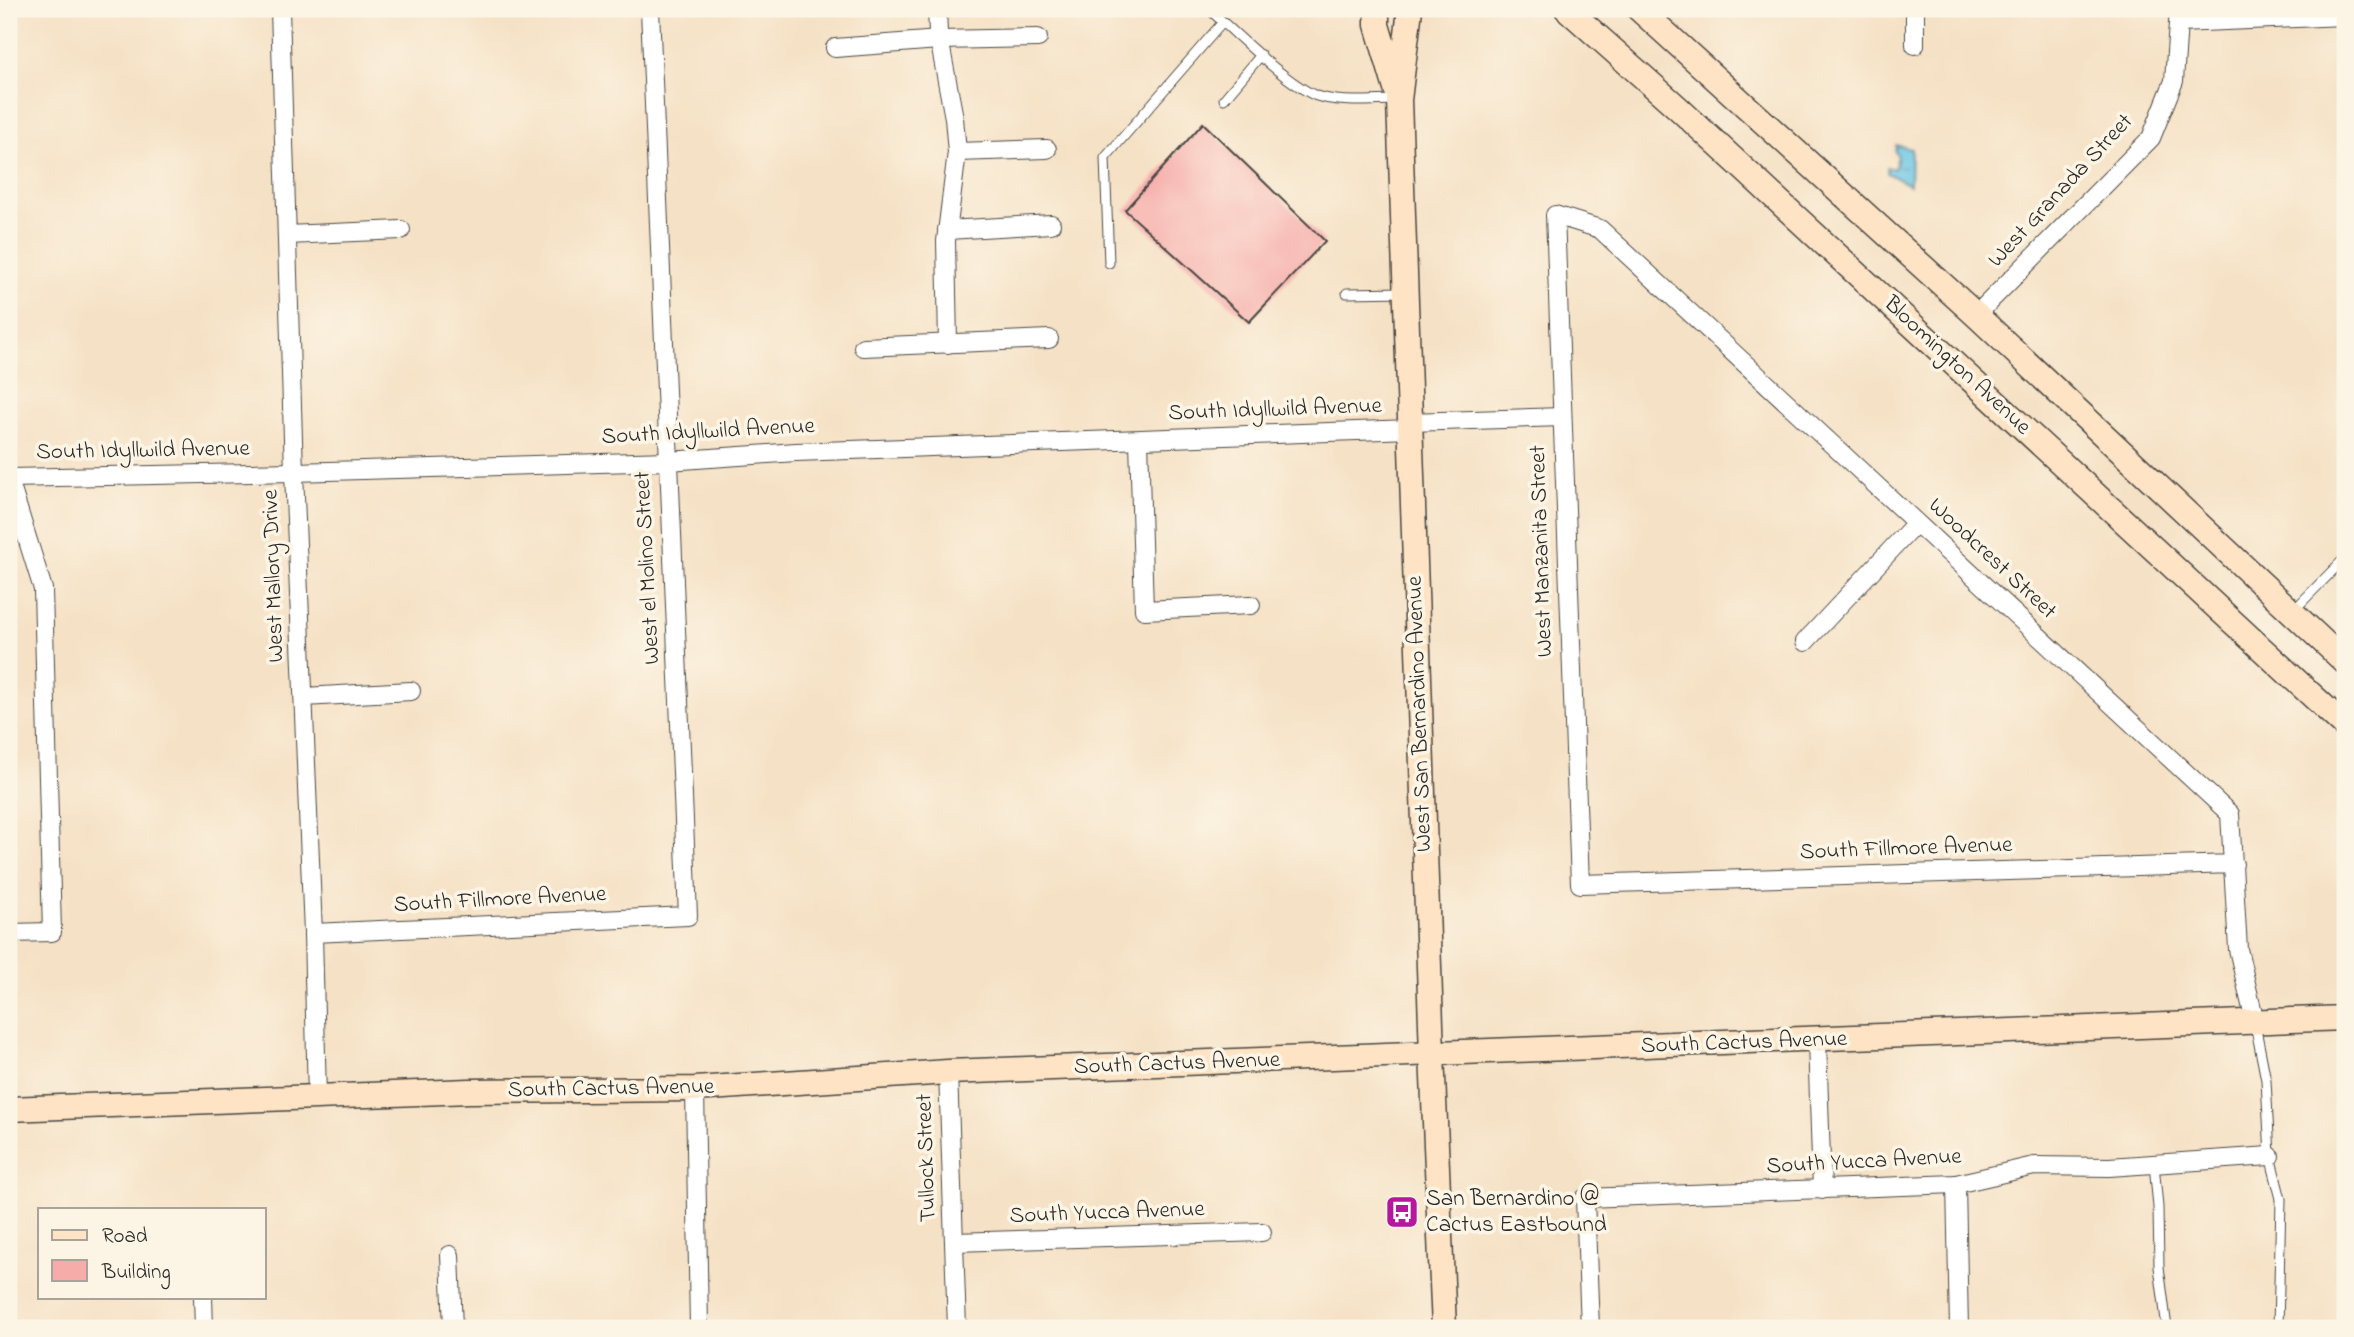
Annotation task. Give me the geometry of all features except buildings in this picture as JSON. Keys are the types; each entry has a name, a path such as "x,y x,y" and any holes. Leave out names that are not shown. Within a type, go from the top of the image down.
{"main road":[{"name":"West San Bernardino Avenue","path":"1377,9 1377,24 1399,100"},
{"name":"West San Bernardino Avenue","path":"1410,9 1399,100 1444,1328"},
{"name":"Bloomington Avenue","path":"1567,9 1687,116 2345,726"},
{"path":"1639,9 1976,316 2345,662"},
{"name":"South Cactus Avenue","path":"9,1109 469,1091 695,1089 948,1072 2345,1018"}],"street":[{"name":"West Mallory Drive","path":"280,9 317,1098"},
{"name":"West el Molino Street","path":"650,9 688,916"},
{"path":"937,9 939,40 954,118 957,152 947,230 948,344"},
{"path":"1915,9 1915,45"},
{"path":"2179,16 2345,16"},
{"name":"West Granada Street","path":"1976,316 2151,138 2174,81 2179,16"},
{"path":"835,48 939,40 1038,38"},
{"path":"957,152 1047,149"},
{"name":"West Manzanita Street","path":"1555,215 1580,884"},
{"name":"Woodcrest Street","path":"1555,215 1600,229 2230,814 2238,949 2255,1022"},
{"path":"947,230 1051,224"},
{"path":"287,234 401,230"},
{"path":"863,347 1049,339"},
{"name":"South Idyllwild Avenue","path":"9,479 668,461 796,452 1139,440 1562,418"},
{"path":"1139,440 1144,610 1251,605"},
{"path":"9,479 43,589 52,932 9,933"},
{"path":"1805,642 1916,523"},
{"path":"303,698 411,691"},
{"name":"South Fillmore Avenue","path":"1580,884 2234,864"},
{"name":"South Fillmore Avenue","path":"313,933 688,916"},
{"path":"1817,1040 1822,1190"},
{"name":"Tullock Street","path":"948,1072 957,1328"},
{"path":"695,1089 699,1328"},
{"name":"South Yucca Avenue","path":"1590,1328 1585,1198 1956,1184 2034,1166 2109,1167 2270,1156"},
{"path":"1956,1184 1959,1328"},
{"name":"South Yucca Avenue","path":"954,1242 1262,1232"},
{"path":"450,1255 453,1328"},
{"path":"203,1298 204,1328"}],"lane":[{"path":"1209,9 1287,77 1317,96 1353,101 1399,100"},
{"path":"1109,263 1105,158 1223,22"},
{"path":"1224,99 1261,55"},
{"path":"1347,293 1406,292"},
{"path":"2292,613 2345,558"},
{"path":"2255,1022 2266,1080 2270,1156 2281,1199 2278,1328"},
{"path":"2154,1164 2159,1267 2167,1328"}],"water":[{"path":"1896,145 1911,149 1910,185 1887,173 1887,167 1894,169 1898,156 1895,152"}],"place":[{"name":"San Bernardino @ Cactus Eastbound","path":"1402,1212"}]}
